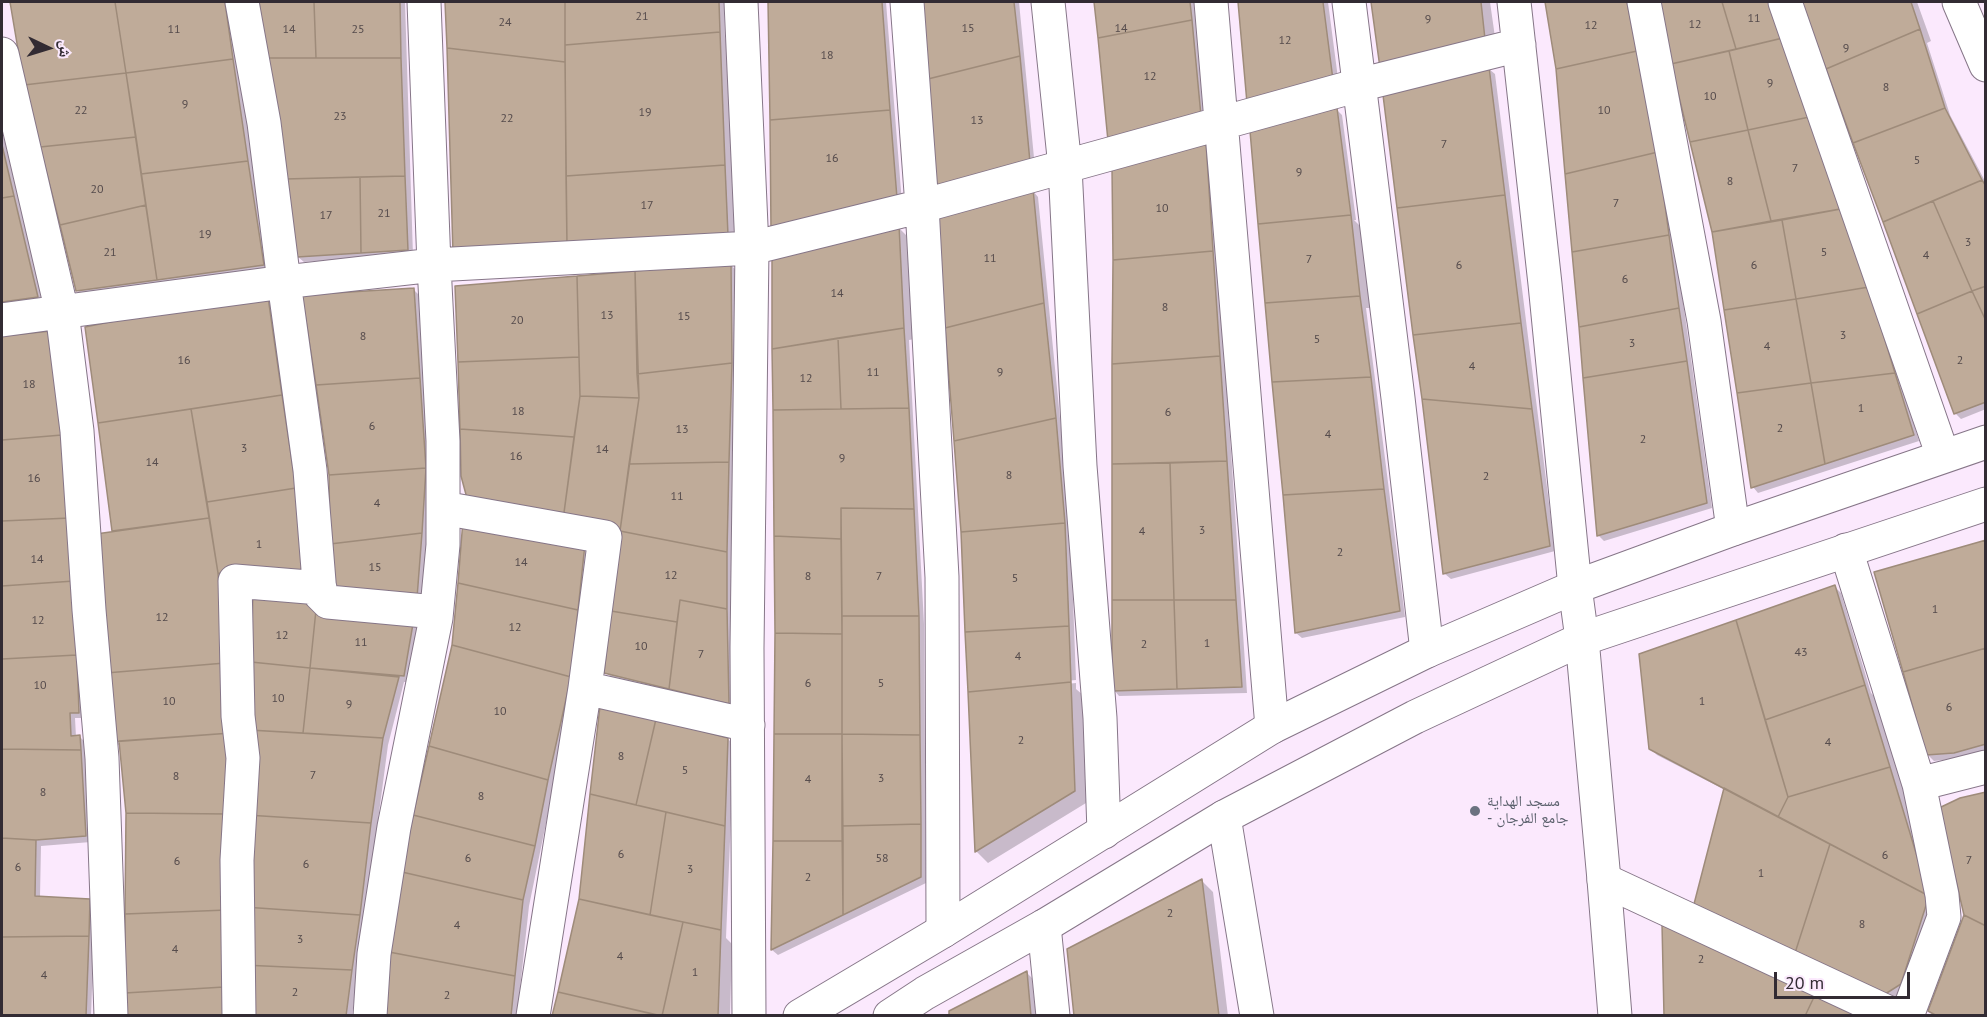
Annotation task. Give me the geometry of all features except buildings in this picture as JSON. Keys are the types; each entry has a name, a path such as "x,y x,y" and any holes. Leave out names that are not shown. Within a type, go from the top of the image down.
{"street":[{"path":"242,2 264,123 310,470 320,594 328,602 436,612"},
{"path":"370,1016 374,954 394,827 436,612 443,545 443,441 424,2"},
{"path":"741,2 752,248 748,724 749,1016"},
{"path":"907,2 922,206 942,577 943,931"},
{"path":"1048,2 1065,167 1080,466 1100,718 1104,832"},
{"path":"1211,2 1272,728"},
{"path":"1349,2 1427,651"},
{"path":"1514,2 1582,639 1615,1016"},
{"path":"1644,2 1704,321 1733,529"},
{"path":"1785,2 1943,456"},
{"path":"1959,2 1985,63"},
{"path":"2,320 284,282 434,265 752,248 922,206 1359,85 1519,45"},
{"path":"2,54 62,312 77,431 102,758 111,1016"},
{"path":"800,1016 943,931 1272,728 1427,651 1575,587 1733,529 1986,442"},
{"path":"890,1016 926,1004 1044,926 1224,818 1415,717 1582,639 1986,504"},
{"path":"443,508 605,537 585,688 533,1016"},
{"path":"1846,550 1919,784 1942,895 1944,917 1907,1016"},
{"path":"239,1016 237,860 243,758 238,716 235,581 320,588"},
{"path":"585,688 748,724"},
{"path":"1919,784 1986,767"},
{"path":"1224,818 1257,1016"},
{"path":"1604,880 1896,1016"},
{"path":"1044,926 1053,1016"}],"place":[{"name":"مسجد الهداية - جامع الفرجان","path":"1475,811"}]}
